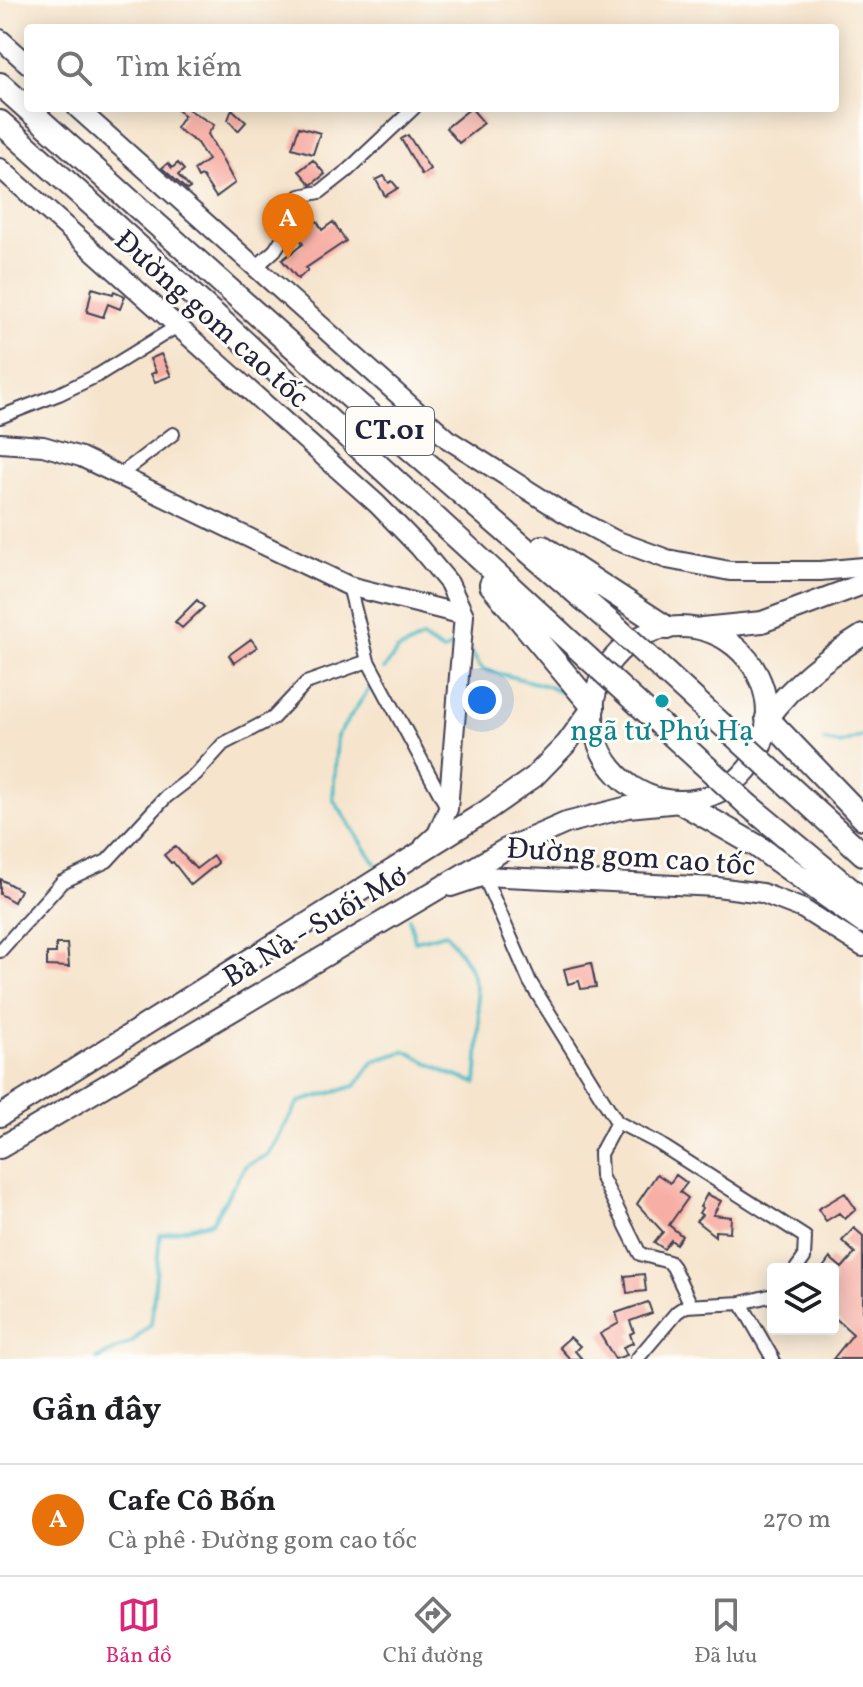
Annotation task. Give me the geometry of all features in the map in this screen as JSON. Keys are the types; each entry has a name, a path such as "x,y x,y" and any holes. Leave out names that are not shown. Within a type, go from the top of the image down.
{"highway":[{"name":"CT.01","path":"0,84 24,106"},
{"name":"CT.01","path":"31,112 618,629 863,854"},
{"name":"CT.01","path":"0,122 748,805 863,900"},
{"path":"164,232 551,554 667,628"},
{"path":"216,316 492,586 593,707"},
{"path":"767,718 863,818"},
{"path":"680,802 757,846 863,922"}],"main road":[{"path":"0,39 24,60"},
{"path":"81,112 449,440 561,511 615,540 667,559 730,571 820,571 863,567"},
{"name":"Đường gom cao tốc","path":"0,168 377,504 449,583 464,615"},
{"path":"0,443 43,446 81,457 349,586 464,615 448,809 437,834 413,856"},
{"path":"696,628 723,638 746,656 762,681 768,707 765,737 753,763 733,784 708,797 680,802 651,797 626,783 616,773 595,736 593,707 600,679 616,655 639,637 667,628 762,622 863,584"},
{"path":"767,718 788,691 821,661 863,635"},
{"name":"Bà Nà - Suối Mơ","path":"0,1116 483,813 534,777 567,743 593,707"},
{"name":"Bà Nà - Suối Mơ","path":"0,1148 504,850 566,823 628,807 680,802"},
{"name":"Đường gom cao tốc","path":"433,893 484,876 717,887 762,893 803,909 863,947"}],"street":[{"path":"255,268 275,250 292,223 291,212 300,196 320,192 410,112"},
{"path":"0,417 98,375 176,327"},
{"path":"121,474 173,434"},
{"path":"349,586 368,661 448,809"},
{"path":"0,951 62,882 107,861 166,797 196,774 223,744 273,718 306,683 368,661"},
{"path":"484,876 530,982 617,1122 658,1143 805,1237 804,1258 800,1263"},
{"path":"617,1122 600,1154 601,1176 640,1254 669,1262 691,1305"},
{"path":"637,1359 677,1312 691,1305 741,1303 767,1296"},
{"path":"741,1303 773,1359"}],"building":[{"path":"180,112 193,112 214,125 208,134 235,183 216,197 202,176 198,178 194,170 208,160 197,143 176,128 184,116"},
{"path":"231,112 235,112 246,122 238,131 228,120"},
{"path":"466,112 474,112 484,123 459,143 446,128"},
{"path":"299,127 320,133 313,154 292,148"},
{"path":"408,135 430,169 422,175 401,139"},
{"path":"313,160 325,174 311,185 299,171"},
{"path":"168,163 172,168 178,163 184,170 178,175 190,188 187,190 162,168"},
{"path":"384,176 398,188 385,196 376,180"},
{"path":"317,221 322,230 333,222 346,241 306,268 308,270 298,279 282,260 303,244 297,232"},
{"path":"92,288 125,296 120,309 108,304 103,317 87,312"},
{"path":"161,354 171,376 155,382 151,374 156,372 150,359"},
{"path":"197,600 204,607 182,628 175,622"},
{"path":"251,639 257,647 234,663 229,655"},
{"path":"175,846 196,869 213,856 218,863 191,885 164,855"},
{"path":"0,879 20,890 14,902 0,894"},
{"path":"56,944 67,944 69,967 47,966 47,953 56,953"},
{"path":"591,963 596,987 581,989 579,981 568,984 564,969"},
{"path":"657,1174 670,1183 676,1175 687,1183 680,1192 688,1198 669,1225 682,1236 676,1244 671,1240 664,1249 654,1242 663,1232 637,1204"},
{"path":"845,1193 856,1209 845,1219 839,1213 826,1221 818,1209"},
{"path":"707,1194 721,1201 713,1215 731,1217 730,1232 715,1231 715,1236 696,1221 702,1215 699,1213 700,1207"},
{"path":"854,1228 863,1236 863,1359 833,1359 853,1334 839,1321 839,1266 842,1268 855,1253 842,1241"},
{"path":"644,1274 646,1291 627,1293 625,1276"},
{"path":"648,1302 652,1313 630,1321 634,1332 630,1334 633,1343 623,1347 627,1355 615,1359 600,1334 619,1323 616,1313"},
{"path":"570,1337 580,1346 575,1351 582,1359 570,1359 559,1347"}],"waterway":[{"path":"384,669 397,651 422,638 443,651 454,645"},
{"path":"471,652 482,669 547,686 572,698"},
{"path":"371,686 337,736 333,799 375,863"},
{"path":"824,741 840,744 863,736"},
{"path":"97,1359 132,1342 151,1324 160,1235 212,1222 246,1165 268,1155 299,1102 355,1086 374,1061 406,1051 447,1073 476,1083 479,1023 473,977 466,961 446,933 415,941 409,918"}],"place":[{"name":"Cafe Cô Bốn","path":"288,259"},
{"name":"ngã tư Phú Hạ","path":"662,701"}]}
